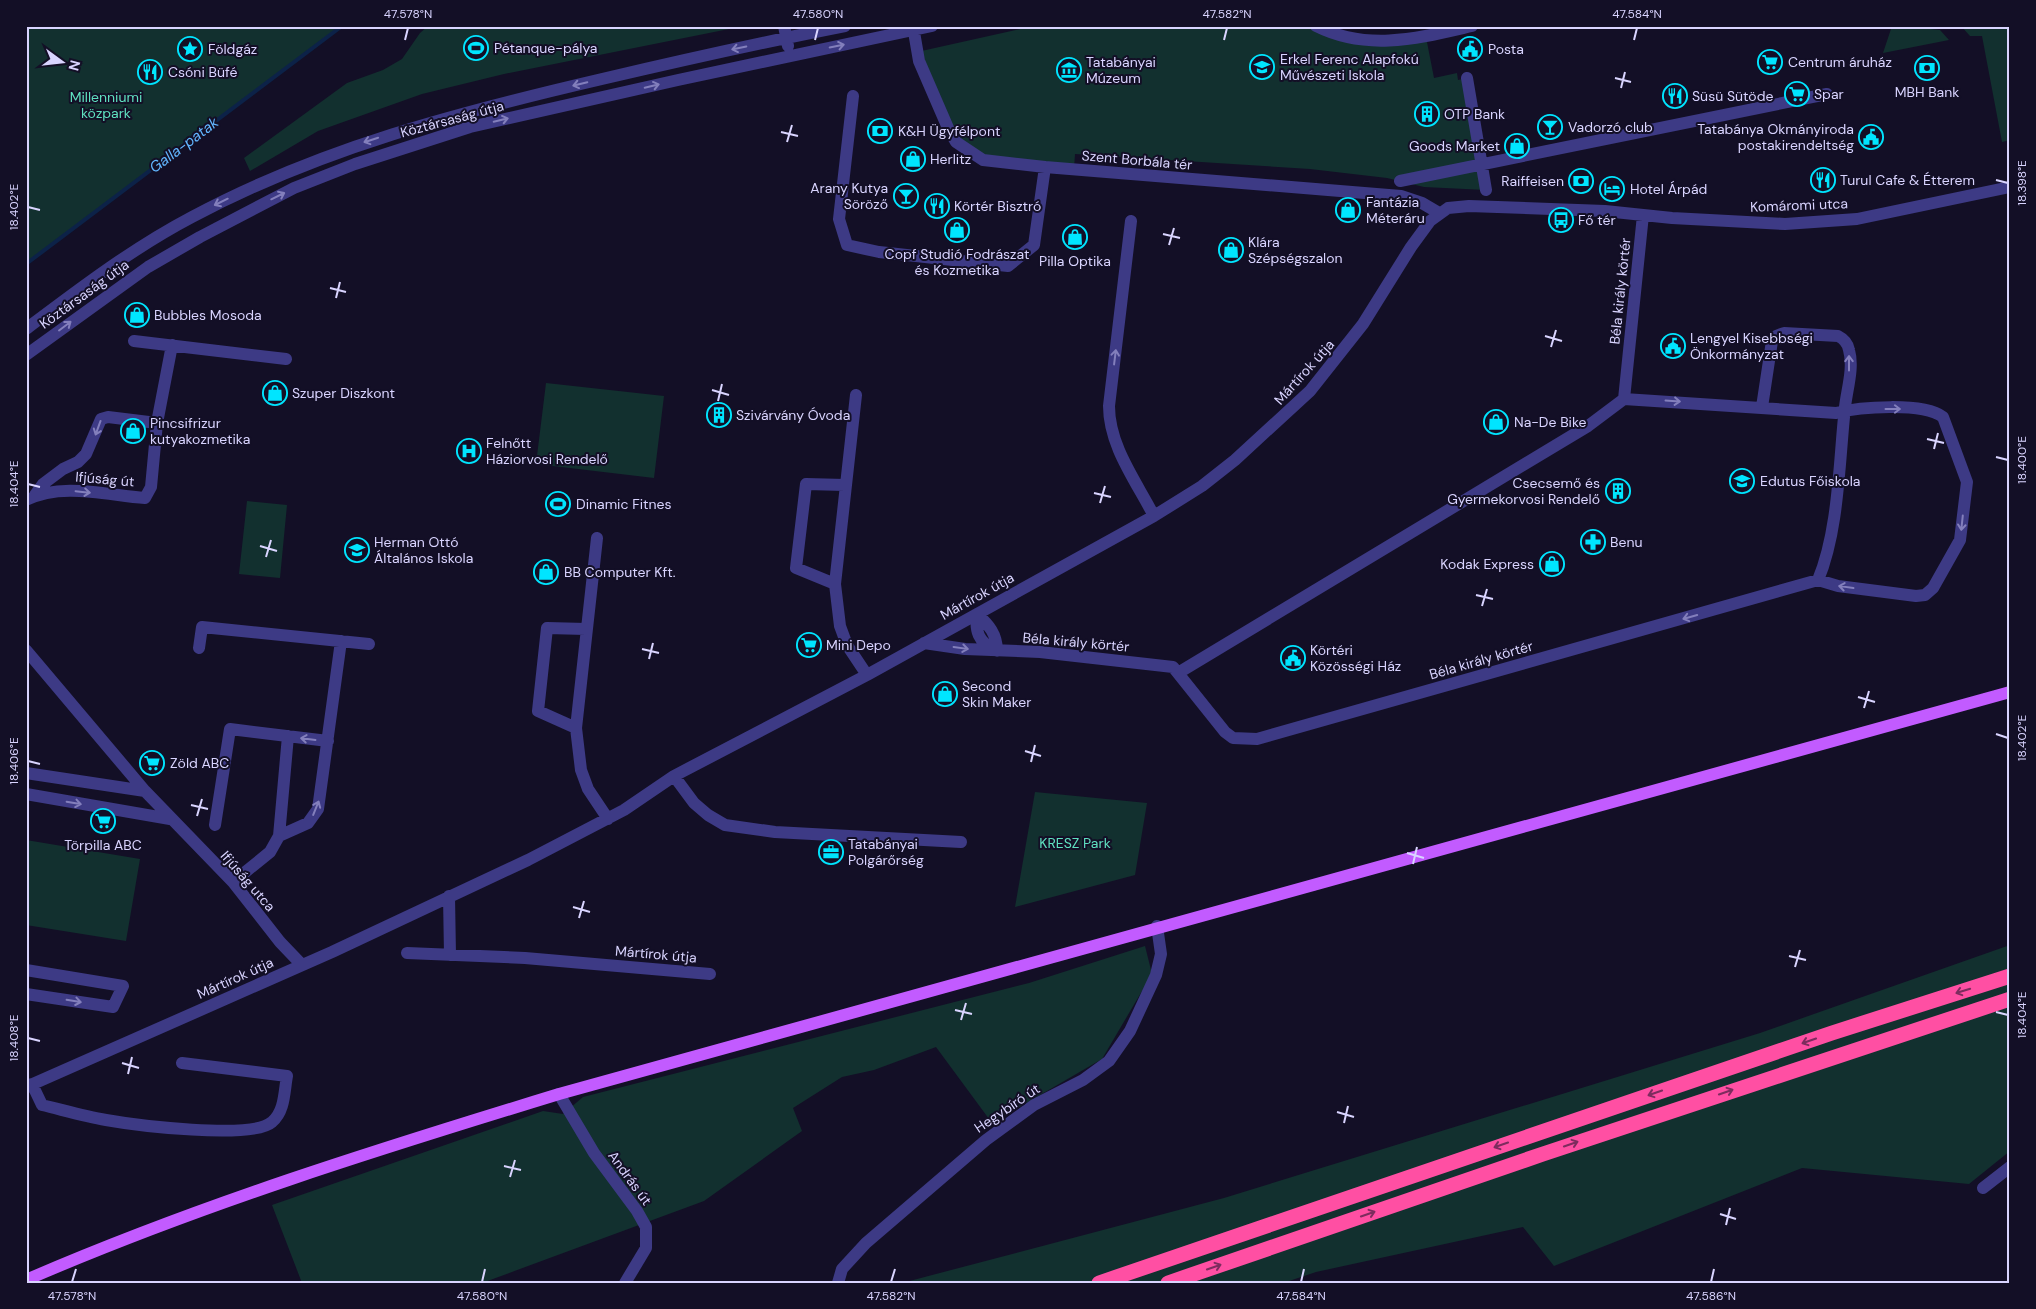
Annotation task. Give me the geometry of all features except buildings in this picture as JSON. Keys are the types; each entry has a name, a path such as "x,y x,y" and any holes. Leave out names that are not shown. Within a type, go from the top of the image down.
{"highway":[{"path":"1099,1283 1832,1033 2010,976"},
{"path":"1168,1283 1543,1154 2010,999"}],"main road":[{"path":"26,1280 90,1253 263,1188 384,1148 559,1094 1157,926 2010,692"}],"street":[{"name":"Köztársaság útja","path":"26,329 144,244 190,218 283,173 359,144 489,105 785,32 845,26"},
{"name":"Köztársaság útja","path":"26,355 141,272 200,237 294,188 355,164 470,127 913,28 932,26"},
{"path":"1316,26 1352,40 1371,42 1414,39 1472,26"},
{"name":"Szent Borbála tér","path":"913,28 919,61 948,128 956,142 982,160 1045,167 1400,196 1422,203 1439,213"},
{"path":"785,32 790,56"},
{"path":"1467,78 1486,190"},
{"path":"1400,181 1827,94"},
{"path":"853,96 839,219 847,245 879,252 1008,266 1034,245 1045,167"},
{"name":"Komáromi utca","path":"1439,213 1448,208 1469,206 1605,211 1643,216 1785,224 1857,219 2010,188"},
{"name":"Mártírok útja","path":"182,1063 287,1076 281,1109 271,1123 255,1128 223,1132 106,1120 42,1105 29,1086 302,965 608,819 674,776 867,675 1154,516 1202,486 1235,460 1310,391 1363,324 1411,247 1439,213"},
{"name":"Béla király körtér","path":"1624,399 1643,216"},
{"path":"1131,221 1109,406 1109,423 1114,438 1154,516"},
{"path":"1178,673 1588,426 1624,399 1836,413 1845,411 1855,409 1927,409 1943,417 1966,482 1960,540 1933,588 1926,594 1916,596 1838,586 1818,580 1828,551 1845,411 1850,363 1849,350 1844,340 1838,336 1784,333 1776,336 1772,341 1762,407"},
{"path":"134,341 286,359"},
{"path":"157,423 172,345"},
{"path":"856,395 835,584 836,604 842,632 847,645 867,675"},
{"name":"Ifjúság út","path":"108,417 157,423 151,487 144,498 60,490 41,492 31,498 43,484 63,469 78,462 86,454 101,419 108,417"},
{"path":"835,584 796,568 806,484 845,485"},
{"path":"597,538 576,728 577,748 588,789 608,819"},
{"name":"Béla király körtér","path":"924,643 997,651 1040,652 1173,668 1225,732 1233,738 1257,739 1818,580"},
{"path":"977,614 976,631 985,645 997,651"},
{"path":"199,648 202,627 369,644"},
{"path":"576,728 538,711 547,628 586,629"},
{"path":"279,836 308,823 318,809 341,641"},
{"name":"Ifjúság utca","path":"26,650 145,792 233,882 289,952 302,965"},
{"path":"215,825 230,729 328,741"},
{"path":"233,882 270,852 279,836 288,736"},
{"path":"26,773 145,792"},
{"path":"674,776 694,803 708,815 725,825 775,832 961,842"},
{"path":"26,794 170,819"},
{"path":"450,896 450,955"},
{"name":"Hegybíró út","path":"838,1283 842,1269 873,1236 986,1140 1034,1105 1083,1080 1109,1061 1130,1031 1156,975 1161,954 1157,926"},
{"name":"Mártírok útja","path":"407,953 525,958 710,974"},
{"path":"26,970 123,986 113,1007 26,994"},
{"name":"András út","path":"559,1094 594,1153 637,1211 646,1227 646,1248 625,1283"},
{"path":"1983,1188 2010,1167"}],"green space":[{"name":"Millenniumi közpark","path":"26,26 342,26 26,264"},
{"path":"428,26 744,26 504,74 422,94 318,131 250,171 244,158 347,83 383,70 402,59 420,33"},
{"path":"1034,26 1316,26 1353,40 1426,37 1434,78 1457,73 1458,80 1467,78 1486,190 1424,187 1387,178 1310,169 1075,154 1074,169 999,163 956,142 917,52"},
{"path":"1903,26 1940,30 1949,40 1883,53 1891,29"},
{"path":"1961,26 2010,26 2010,140 2002,142 1982,36 1970,36"},
{"path":"546,383 664,396 654,478 536,464"},
{"path":"247,501 287,505 280,578 239,574"},
{"name":"KRESZ Park","path":"1035,792 1147,803 1135,875 1015,907"},
{"path":"26,840 140,859 126,941 26,925"},
{"path":"2010,945 2010,1151 1969,1184 1802,1168 1554,1266 1523,1227 1316,1272 1283,1283 902,1283 1224,1198 1760,1033"},
{"path":"1145,946 1152,974 1102,1059 992,1123 936,1047 874,1070 842,1077 793,1108 802,1131 704,1201 482,1283 302,1283 272,1205 543,1111 563,1114 583,1097 1029,983"}],"waterway":[{"name":"Galla-patak","path":"26,264 342,26"}],"place":[{"name":"Pétanque-pálya","path":"476,48"},
{"name":"Földgáz","path":"190,49"},
{"name":"Posta","path":"1470,49"},
{"name":"Centrum áruház","path":"1770,62"},
{"name":"Erkel Ferenc Alapfokú Művészeti Iskola","path":"1262,67"},
{"name":"MBH Bank","path":"1927,68"},
{"name":"Tatabányai Múzeum","path":"1069,70"},
{"name":"Csóni Büfé","path":"150,72"},
{"name":"Spar","path":"1797,94"},
{"name":"Süsü Sütöde","path":"1675,96"},
{"name":"OTP Bank","path":"1427,114"},
{"name":"Vadorzó club","path":"1550,127"},
{"name":"K&H Ügyfélpont","path":"880,131"},
{"name":"Tatabánya Okmányiroda postakirendeltség","path":"1871,137"},
{"name":"Goods Market","path":"1517,146"},
{"name":"Herlitz","path":"913,159"},
{"name":"Turul Cafe & Étterem","path":"1823,180"},
{"name":"Raiffeisen","path":"1581,181"},
{"name":"Hotel Árpád","path":"1612,189"},
{"name":"Arany Kutya Söröző","path":"906,196"},
{"name":"Körtér Bisztró","path":"937,206"},
{"name":"Fantázia Méteráru","path":"1348,210"},
{"name":"Fő tér","path":"1561,220"},
{"name":"Copf Studió Fodrászat és Kozmetika","path":"957,230"},
{"name":"Pilla Optika","path":"1075,237"},
{"name":"Klára Szépségszalon","path":"1231,250"},
{"name":"Bubbles Mosoda","path":"137,315"},
{"name":"Lengyel Kisebbségi Önkormányzat","path":"1673,346"},
{"name":"Szuper Diszkont","path":"275,393"},
{"name":"Szivárvány Óvoda","path":"719,415"},
{"name":"Na-De Bike","path":"1496,422"},
{"name":"Pincsifrizur kutyakozmetika","path":"133,431"},
{"name":"Felnőtt Háziorvosi Rendelő","path":"469,451"},
{"name":"Edutus Főiskola","path":"1742,481"},
{"name":"Csecsemő és Gyermekorvosi Rendelő","path":"1618,491"},
{"name":"Dinamic Fitnes","path":"558,504"},
{"name":"Benu","path":"1593,542"},
{"name":"Herman Ottó Általános Iskola","path":"357,550"},
{"name":"Kodak Express","path":"1552,564"},
{"name":"BB Computer Kft.","path":"546,572"},
{"name":"Mini Depo","path":"809,645"},
{"name":"Körtéri Közösségi Ház","path":"1293,658"},
{"name":"Second Skin Maker","path":"945,694"},
{"name":"Zöld ABC","path":"152,763"},
{"name":"Törpilla ABC","path":"103,821"},
{"name":"Tatabányai Polgárőrség","path":"831,852"}]}
